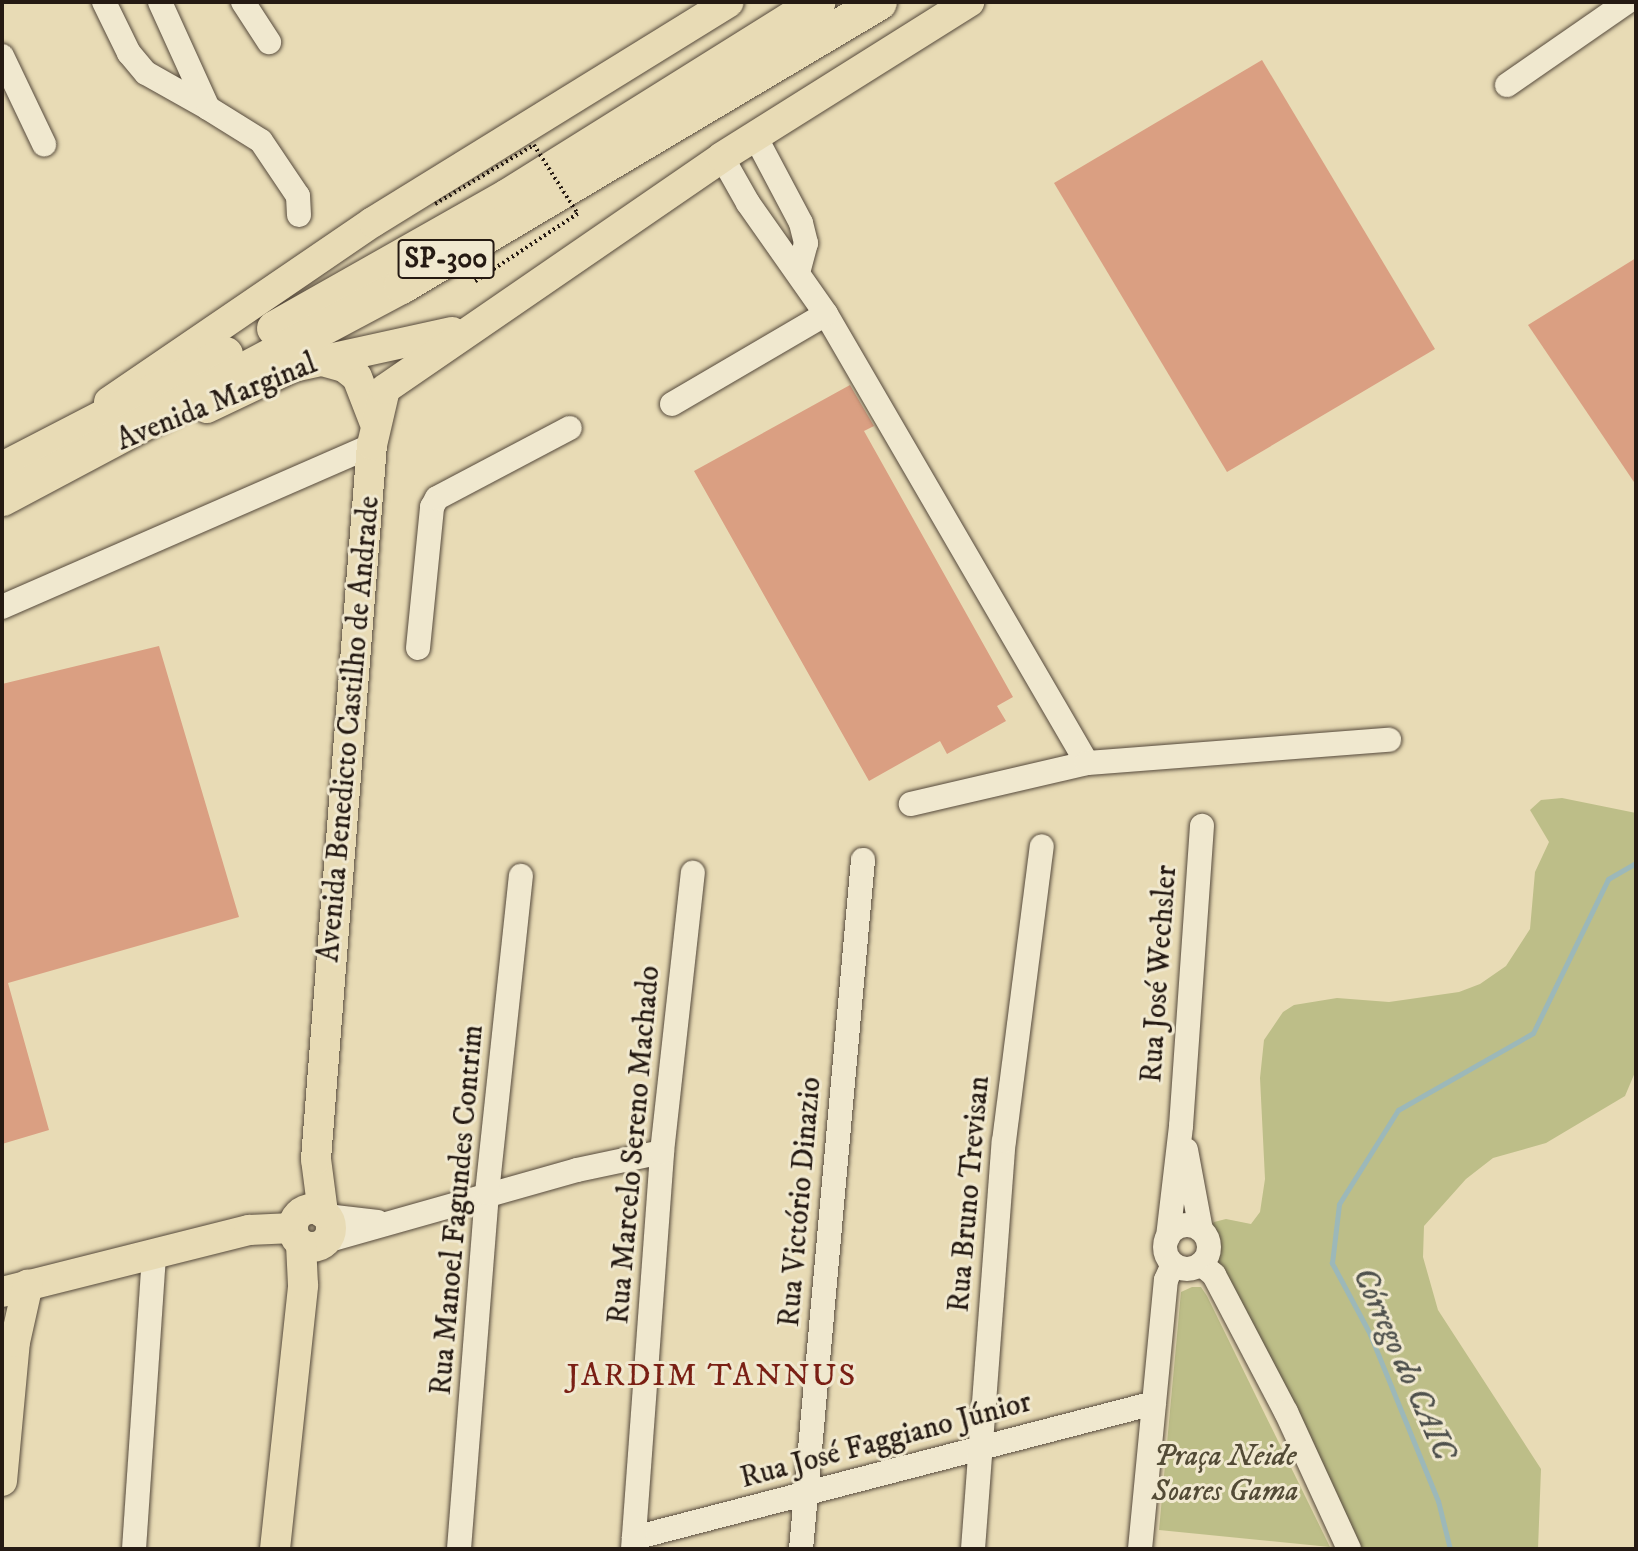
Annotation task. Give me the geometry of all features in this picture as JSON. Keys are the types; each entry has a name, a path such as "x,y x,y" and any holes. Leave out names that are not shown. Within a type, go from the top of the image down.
{"highway":[{"name":"SP-300","path":"2,498 74,447 262,334 507,196 817,2"},
{"name":"SP-300","path":"2,469 74,447 401,286 879,2"}],"main road":[{"path":"74,447 154,368 316,265 373,222 729,2"},
{"name":"Avenida Benedicto Castilho de Andrade","path":"313,1229 315,1174 373,433 393,380 722,157 969,2"},
{"name":"Avenida Marginal","path":"74,447 149,435 267,378 319,360 468,328"},
{"path":"319,360 344,367 357,377 373,433"},
{"path":"2,1481 8,1332 15,1288 249,1230 313,1229 303,1285 275,1549"}],"street":[{"path":"104,2 129,53 146,73 261,141 298,196 299,215"},
{"path":"160,2 208,108"},
{"path":"243,2 269,42"},
{"path":"1507,85 1627,2"},
{"path":"2,56 44,144"},
{"path":"755,136 801,223 806,243 799,269"},
{"path":"722,157 748,203 799,269 827,314 1087,763"},
{"path":"672,404 827,314"},
{"path":"418,648 432,507 437,498 570,428"},
{"path":"2,607 373,433"},
{"path":"911,804 1087,763 1389,740"},
{"name":"Rua José Wechsler","path":"1168,1237 1181,1126 1202,826"},
{"name":"Rua Bruno Trevisan","path":"973,1549 1004,1140 1042,846"},
{"name":"Rua Victório Dinazio","path":"801,1549 863,860"},
{"name":"Rua Marcelo Sereno Machado","path":"633,1544 662,1152 693,873"},
{"name":"Rua Manoel Fagundes Contrim","path":"459,1549 487,1194 521,876"},
{"name":"Rua José Wechsler","path":"1181,1126 1201,1230"},
{"path":"313,1229 386,1223 487,1194 662,1152"},
{"path":"1187,1226 1201,1230 1208,1243 1201,1264 1187,1269 1173,1264 1165,1251 1168,1237 1187,1226"},
{"path":"134,1549 154,1254"},
{"path":"1140,1549 1166,1280 1173,1264"},
{"path":"1201,1264 1214,1275 1286,1412 1349,1549"},
{"name":"Rua José Faggiano Júnior","path":"633,1544 981,1447 1154,1403"}],"path":[{"path":"435,204 534,145 578,214 475,282"}],"green space":[{"path":"1562,798 1636,813 1636,1070 1625,1096 1546,1143 1493,1158 1466,1179 1424,1226 1423,1257 1438,1310 1541,1469 1538,1549 1342,1549 1204,1253 1204,1237 1214,1222 1226,1219 1251,1224 1260,1212 1265,1179 1260,1078 1264,1040 1283,1012 1294,1005 1337,998 1389,1002 1459,992 1480,984 1506,966 1530,929 1535,872 1549,842 1530,810 1541,800"},
{"name":"Praça Neide Soares Gama","path":"1192,1287 1201,1287 1207,1296 1330,1547 1159,1530 1181,1292"}],"building":[{"path":"1262,60 1435,349 1227,472 1054,183"},
{"path":"1636,258 1636,485 1528,325"},
{"path":"850,385 874,426 864,431 1013,697 997,706 1006,721 947,754 940,741 869,781 694,471"},
{"path":"159,646 239,917 8,983 49,1130 2,1144 2,684"}],"waterway":[{"name":"Córrego do CAIC","path":"1450,1549 1438,1501 1370,1334 1332,1263 1339,1204 1398,1110 1533,1033 1608,879 1636,863"}],"district":[{"name":"JARDIM TANNUS","path":"712,1376"}]}
